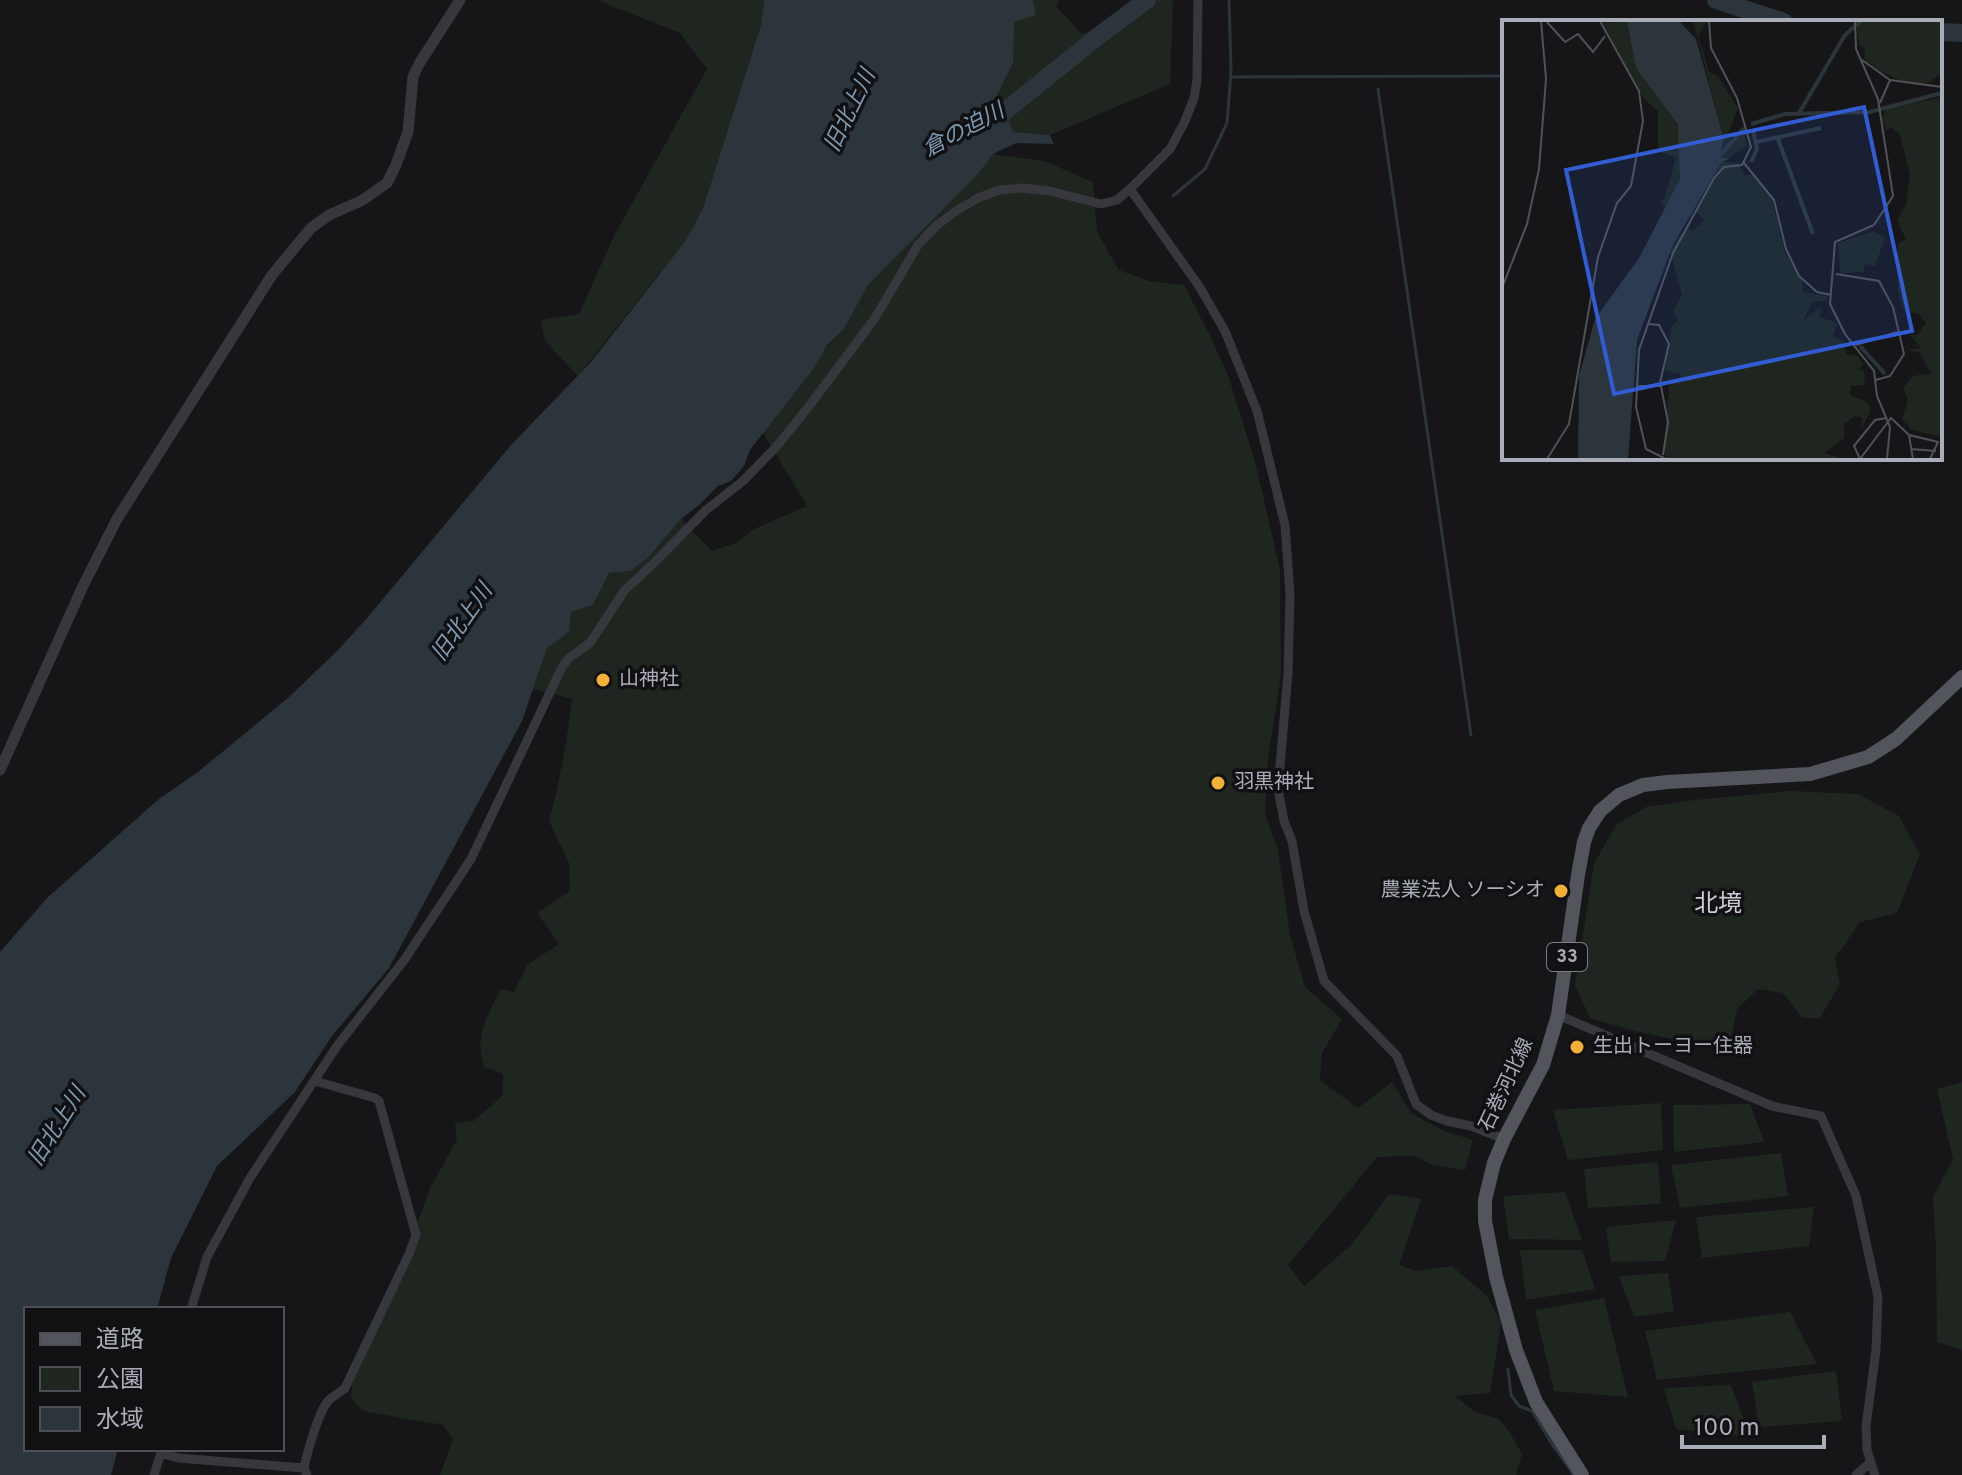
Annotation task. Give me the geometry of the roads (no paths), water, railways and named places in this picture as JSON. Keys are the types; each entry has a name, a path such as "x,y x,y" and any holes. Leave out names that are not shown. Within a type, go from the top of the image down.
{"main road":[{"name":"石巻河北線","path":"1582,1475 1536,1402 1516,1350 1496,1277 1485,1221 1485,1200 1494,1163 1543,1065 1558,1015 1584,842 1589,828 1600,811 1619,795 1643,785 1810,774 1868,757 1896,739 1962,677"}],"street":[{"path":"0,770 83,586 117,519 272,275 311,228 387,183 408,132 413,77 460,0"},
{"path":"192,1307 207,1257 250,1178 348,1030 405,959 471,859 562,667 590,643 624,591 777,446 875,318 918,245 936,226 978,198 999,190 1023,188 1050,191 1101,204 1117,200 1170,149 1194,98 1198,0"},
{"path":"1130,189 1199,286 1225,331 1257,411 1285,525 1290,594 1288,673 1278,789 1284,821 1292,841 1304,911 1324,981 1397,1056 1416,1104 1431,1115 1504,1139"},
{"path":"1558,1015 1772,1106 1821,1116 1856,1196 1878,1297 1876,1350 1866,1426 1867,1450 1875,1475"},
{"path":"154,1475 161,1451 178,1458 305,1472 307,1453 325,1407 330,1398 345,1388 416,1235 379,1101 315,1081"},
{"path":"1856,1475 1871,1462"}],"water":[{"name":"旧北上川","path":"764,0 1033,0 1036,15 1014,22 1013,63 993,103 987,131 1009,121 1013,132 1050,135 1054,144 1016,143 993,154 977,175 868,285 844,329 827,345 814,368 750,450 744,466 731,481 718,486 681,519 647,559 630,571 609,573 593,605 571,612 569,632 547,648 522,721 389,968 332,1036 295,1092 217,1166 171,1258 158,1307 24,1307 24,1451 117,1451 111,1475 0,1475 0,952 47,898 159,799 198,772 289,697 338,650 511,445 591,362 686,240 703,208 761,25"}],"waterway":[{"name":"倉の迫川","path":"967,134 994,120 1147,0"},
{"path":"1173,196 1205,169 1227,123 1231,71 1229,0"},
{"path":"1716,0 1778,20"},
{"path":"1942,32 1962,33"},
{"path":"1231,77 1502,76"},
{"path":"1378,89 1471,735"},
{"path":"1508,1369 1511,1395 1519,1406 1532,1411 1573,1474"}],"place":[{"name":"山神社","path":"603,680"},
{"name":"羽黒神社","path":"1218,783"},
{"name":"農業法人 ソーシオ","path":"1561,891"},
{"name":"生出トーヨー住器","path":"1577,1047"}],"district":[{"name":"北境","path":"1718,905"}]}
